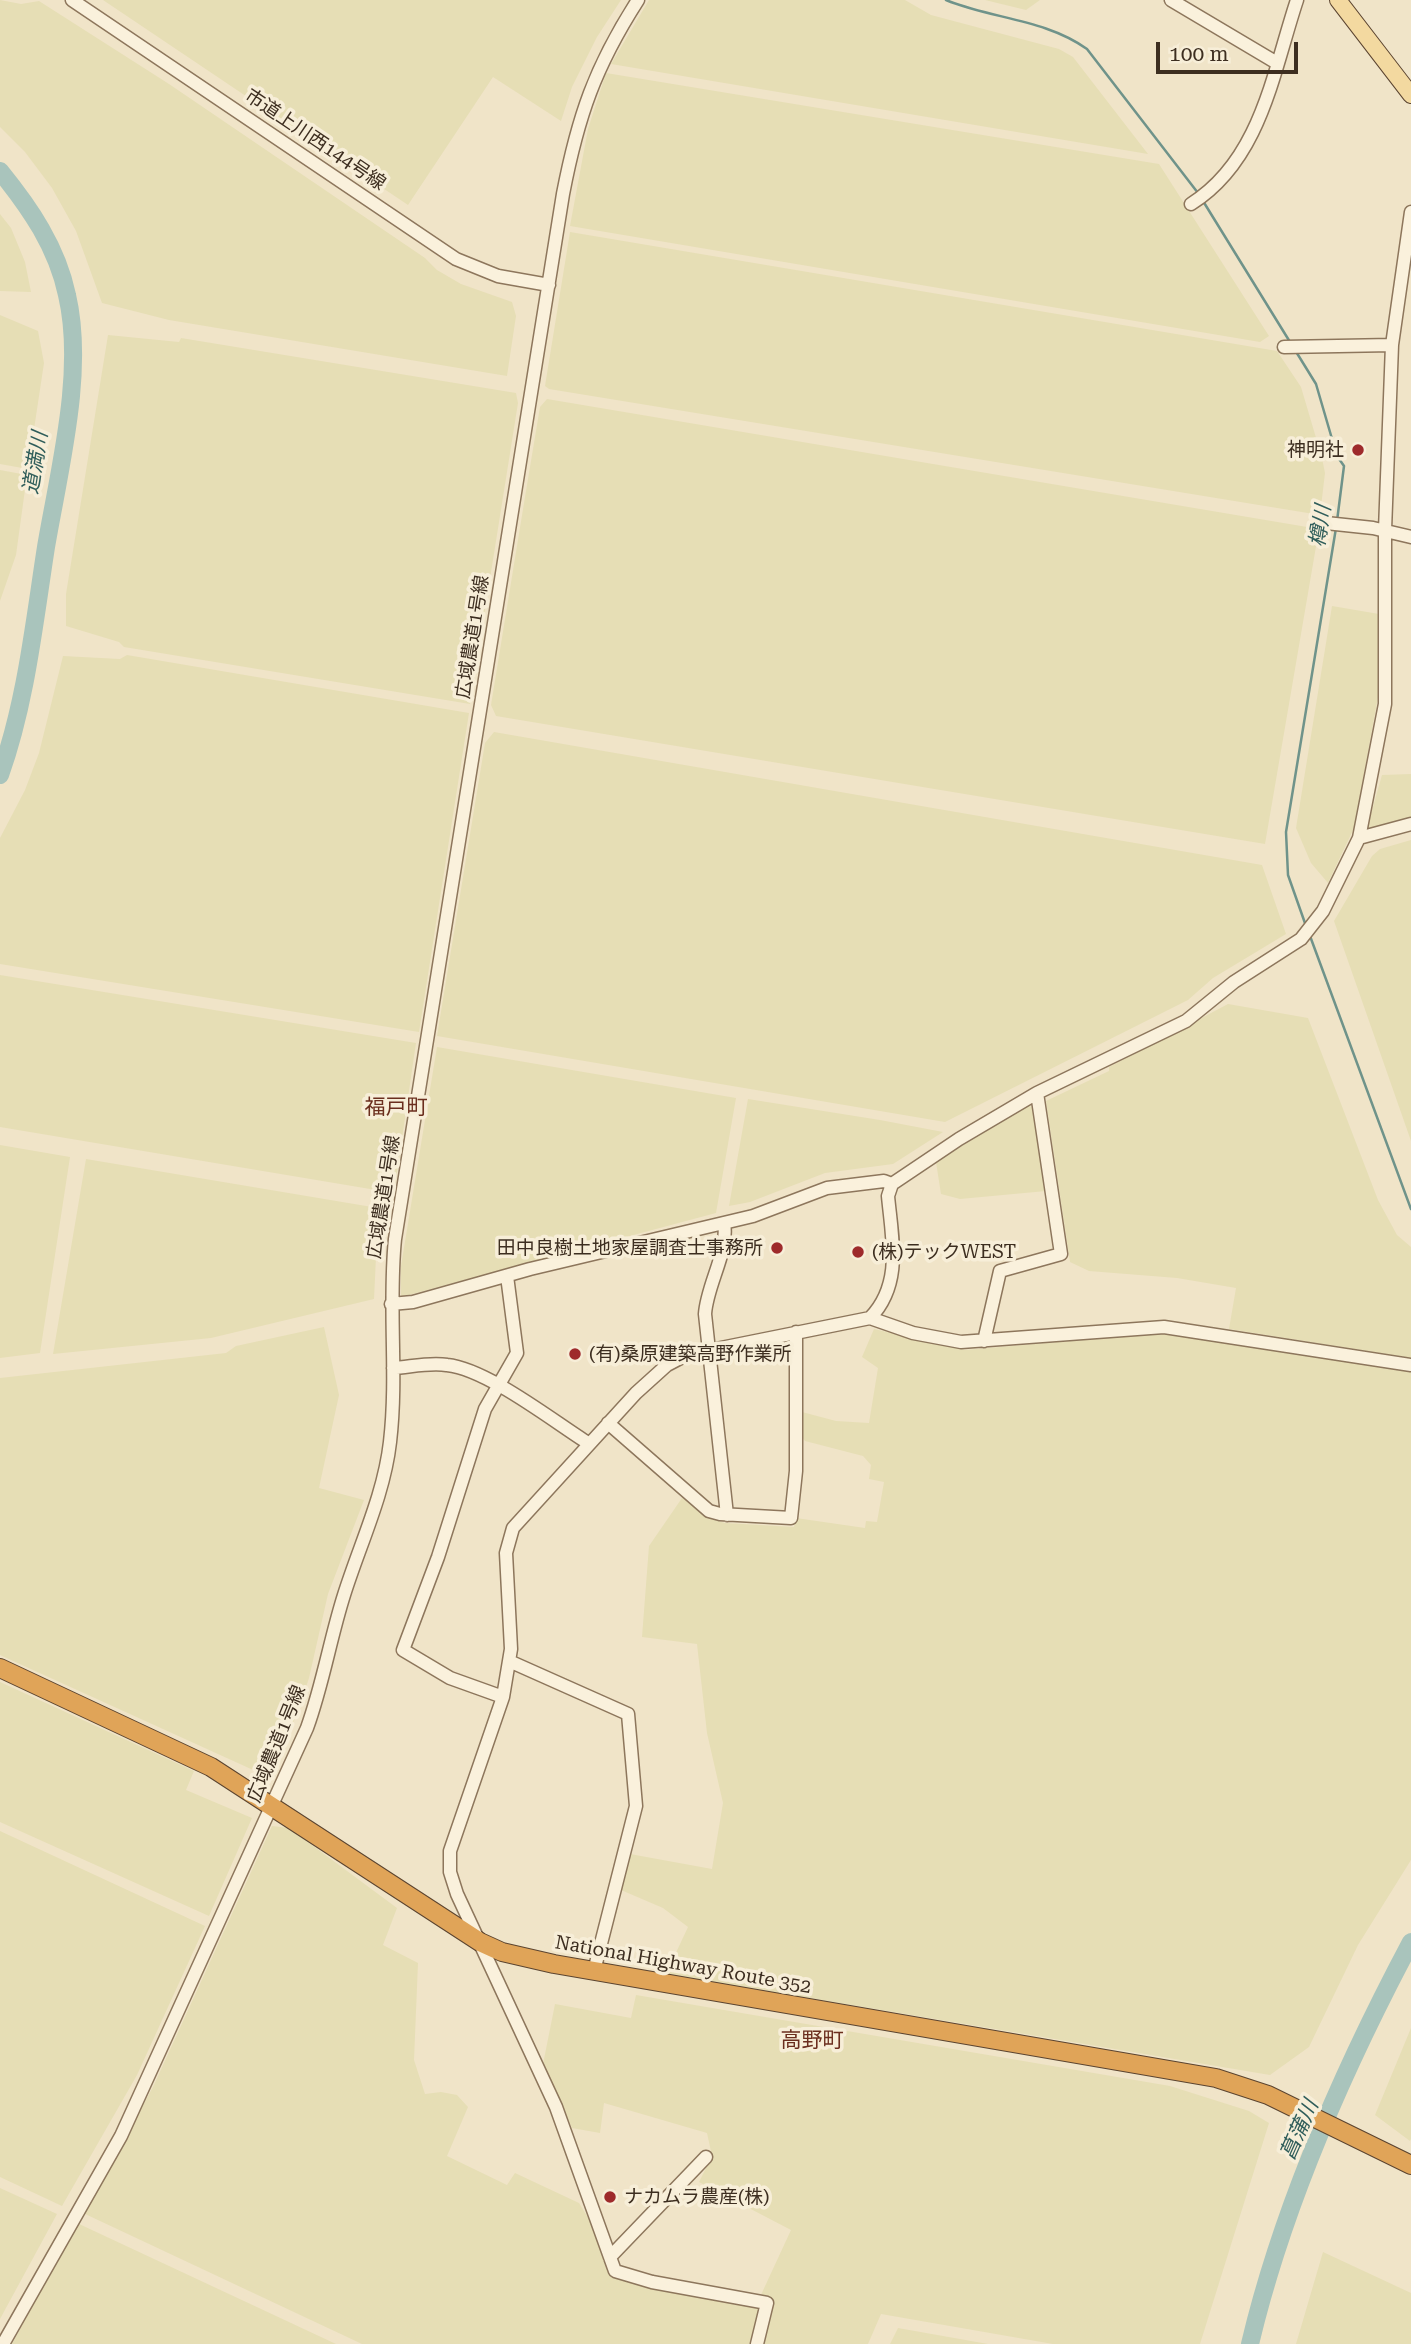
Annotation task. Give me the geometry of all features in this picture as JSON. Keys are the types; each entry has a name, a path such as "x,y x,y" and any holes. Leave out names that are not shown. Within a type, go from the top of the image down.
{"highway":[{"name":"National Highway Route 352","path":"0,1668 187,1754 480,1942 523,1957 594,1971 1185,2071 1240,2085 1309,2114 1411,2165"}],"main road":[{"path":"1338,0 1411,95"}],"street":[{"name":"市道上川西144号線","path":"72,0 456,259 498,276 549,285"},
{"name":"広域農道1号線","path":"3,2344 121,2136 272,1807 317,1700 343,1599 381,1486 393,1412 391,1304 395,1239 571,153 584,105 598,68 638,0"},
{"path":"1171,0 1277,63"},
{"path":"1199,199 1254,132 1297,0"},
{"path":"870,1318 883,1305 893,1278 888,1196 892,1184 959,1139 1037,1093 1186,1021 1234,982 1301,939 1314,924 1359,838 1385,704 1385,530 1392,345 1411,212"},
{"path":"1287,347 1392,345"},
{"path":"1326,523 1385,530 1411,537"},
{"path":"1359,838 1411,824"},
{"path":"984,1341 999,1271 1061,1254 1037,1093"},
{"path":"391,1304 413,1302 507,1276 753,1216 827,1188 884,1181 892,1184"},
{"path":"724,1223 726,1234 706,1296 727,1515"},
{"path":"503,1697 450,1678 403,1650 438,1557 485,1409 515,1360 518,1345 507,1276"},
{"path":"757,2344 767,2303 612,2275 610,2257 555,2107 457,1894 448,1861 503,1697 511,1632 506,1553 509,1538 524,1514 588,1443 667,1365 685,1355 709,1348 870,1318 942,1340 984,1341 1164,1327 1411,1365"},
{"path":"608,1423 709,1511 727,1515 791,1518 796,1471 796,1332"},
{"path":"393,1368 444,1364 460,1367 500,1388 588,1443"},
{"path":"509,1661 628,1714 636,1807 594,1971"},
{"path":"610,2257 706,2157"}],"shaded area":[{"path":"0,0 21,4 39,1 169,84 425,258 437,270 461,284 512,302 516,316 507,376 169,320 102,303 76,231 52,188 25,152 0,127"},
{"path":"103,0 621,0 597,37 572,87 561,121 493,77 408,205"},
{"path":"649,0 905,0 931,15 1059,49 1073,57 1148,154 611,64"},
{"path":"985,0 1040,0 1026,10"},
{"path":"606,73 1159,164 1269,336 1260,342 570,226 588,129"},
{"path":"0,214 11,228 25,262 31,292 0,291"},
{"path":"570,232 1277,351 1301,387 1322,458 1325,473 1320,515 549,389 545,386"},
{"path":"0,315 38,331 44,363 28,469 0,464"},
{"path":"108,335 179,342 181,338 516,393 518,403 470,704 124,647 119,642 66,626 66,594"},
{"path":"547,399 1319,529 1265,844 496,716 491,705 540,407"},
{"path":"0,470 27,475 16,555 0,601"},
{"path":"1332,606 1379,614 1378,697 1354,828 1328,883 1311,863 1296,828"},
{"path":"127,655 469,713 419,1032 0,964 0,838 25,790 39,753 63,656 120,659"},
{"path":"494,732 1262,865 1286,934 1213,978 1188,1000 945,1122 437,1036 485,743"},
{"path":"1411,774 1411,820 1369,830 1367,828 1382,775"},
{"path":"1411,840 1411,1141 1334,921 1372,856 1380,849"},
{"path":"0,975 416,1043 394,1193 0,1127"},
{"path":"1228,1004 1308,1018 1378,1200 1397,1235 1411,1247 1411,1358 1229,1329 1236,1288 1177,1278 1089,1271 1070,1262 1046,1101 1109,1071 1109,1067"},
{"path":"437,1047 736,1098 716,1213 401,1297 401,1266"},
{"path":"748,1099 943,1132 893,1164 825,1173 750,1202 729,1206"},
{"path":"1028,1105 1033,1108 1046,1191 960,1199 941,1194 936,1162"},
{"path":"0,1145 70,1157 40,1353 0,1358"},
{"path":"86,1159 384,1209 376,1257 374,1299 211,1338 53,1354"},
{"path":"324,1327 339,1395 319,1488 364,1500 328,1594 309,1678 298,1712 272,1769 262,1774 0,1655 0,1378 226,1353 236,1346"},
{"path":"874,1329 965,1350 1162,1333 1411,1370 1411,1860 1358,1945 1309,2047 1270,2075 666,1974 688,1927 663,1908 621,1890 630,1854 712,1869 723,1803 707,1733 697,1644 642,1637 649,1546 682,1498 711,1519 725,1523 794,1527 796,1518 865,1528 866,1521 877,1522 884,1482 869,1479 871,1465 863,1456 805,1441 802,1437 802,1412 836,1421 869,1423 878,1368 862,1357"},
{"path":"0,1682 194,1771 186,1790 252,1818 209,1916 0,1822"},
{"path":"272,1826 289,1828 397,1908 383,1945 418,1963 414,2060 425,2094 441,2092 457,2095 468,2107 447,2156 507,2185 515,2173 579,2203 619,2268 637,2275 760,2297 791,2230 699,2182 712,2156 707,2133 604,2103 600,2133 572,2128 543,2064 555,2004 631,2018 636,1995 1170,2086 1249,2111 1269,2123 1200,2344 1053,2344 881,2314 868,2344 362,2344 83,2213 153,2087"},
{"path":"0,1831 205,1926 137,2075 62,2206 0,2177"},
{"path":"1411,2028 1411,2139 1410,2141 1375,2115"},
{"path":"0,2188 57,2214 0,2319"},
{"path":"77,2223 336,2344 12,2344"},
{"path":"1323,2252 1411,2293 1411,2344 1296,2344"},
{"path":"898,2328 988,2344 890,2344"}],"waterway":[{"name":"樽川","path":"946,0 1054,31 1087,49 1198,193"},
{"name":"道満川","path":"0,171 32,214 57,261 67,295 73,356 68,421 28,662 0,775"},
{"name":"樽川","path":"1203,201 1290,342"},
{"name":"樽川","path":"1295,350 1316,384 1337,456 1344,466 1337,521"},
{"name":"樽川","path":"1306,926 1288,875 1286,832 1336,528"},
{"name":"樽川","path":"1310,936 1411,1209"},
{"name":"菖蒲川","path":"1250,2344 1280,2240 1318,2138 1362,2038 1411,1942"}],"place":[{"name":"神明社","path":"1358,450"},
{"name":"田中良樹土地家屋調査士事務所","path":"777,1248"},
{"name":"(株)テックWEST","path":"858,1252"},
{"name":"(有)桑原建築高野作業所","path":"575,1354"},
{"name":"ナカムラ農産(株)","path":"610,2197"}],"district":[{"name":"福戸町","path":"396,1108"},
{"name":"高野町","path":"812,2041"}]}
